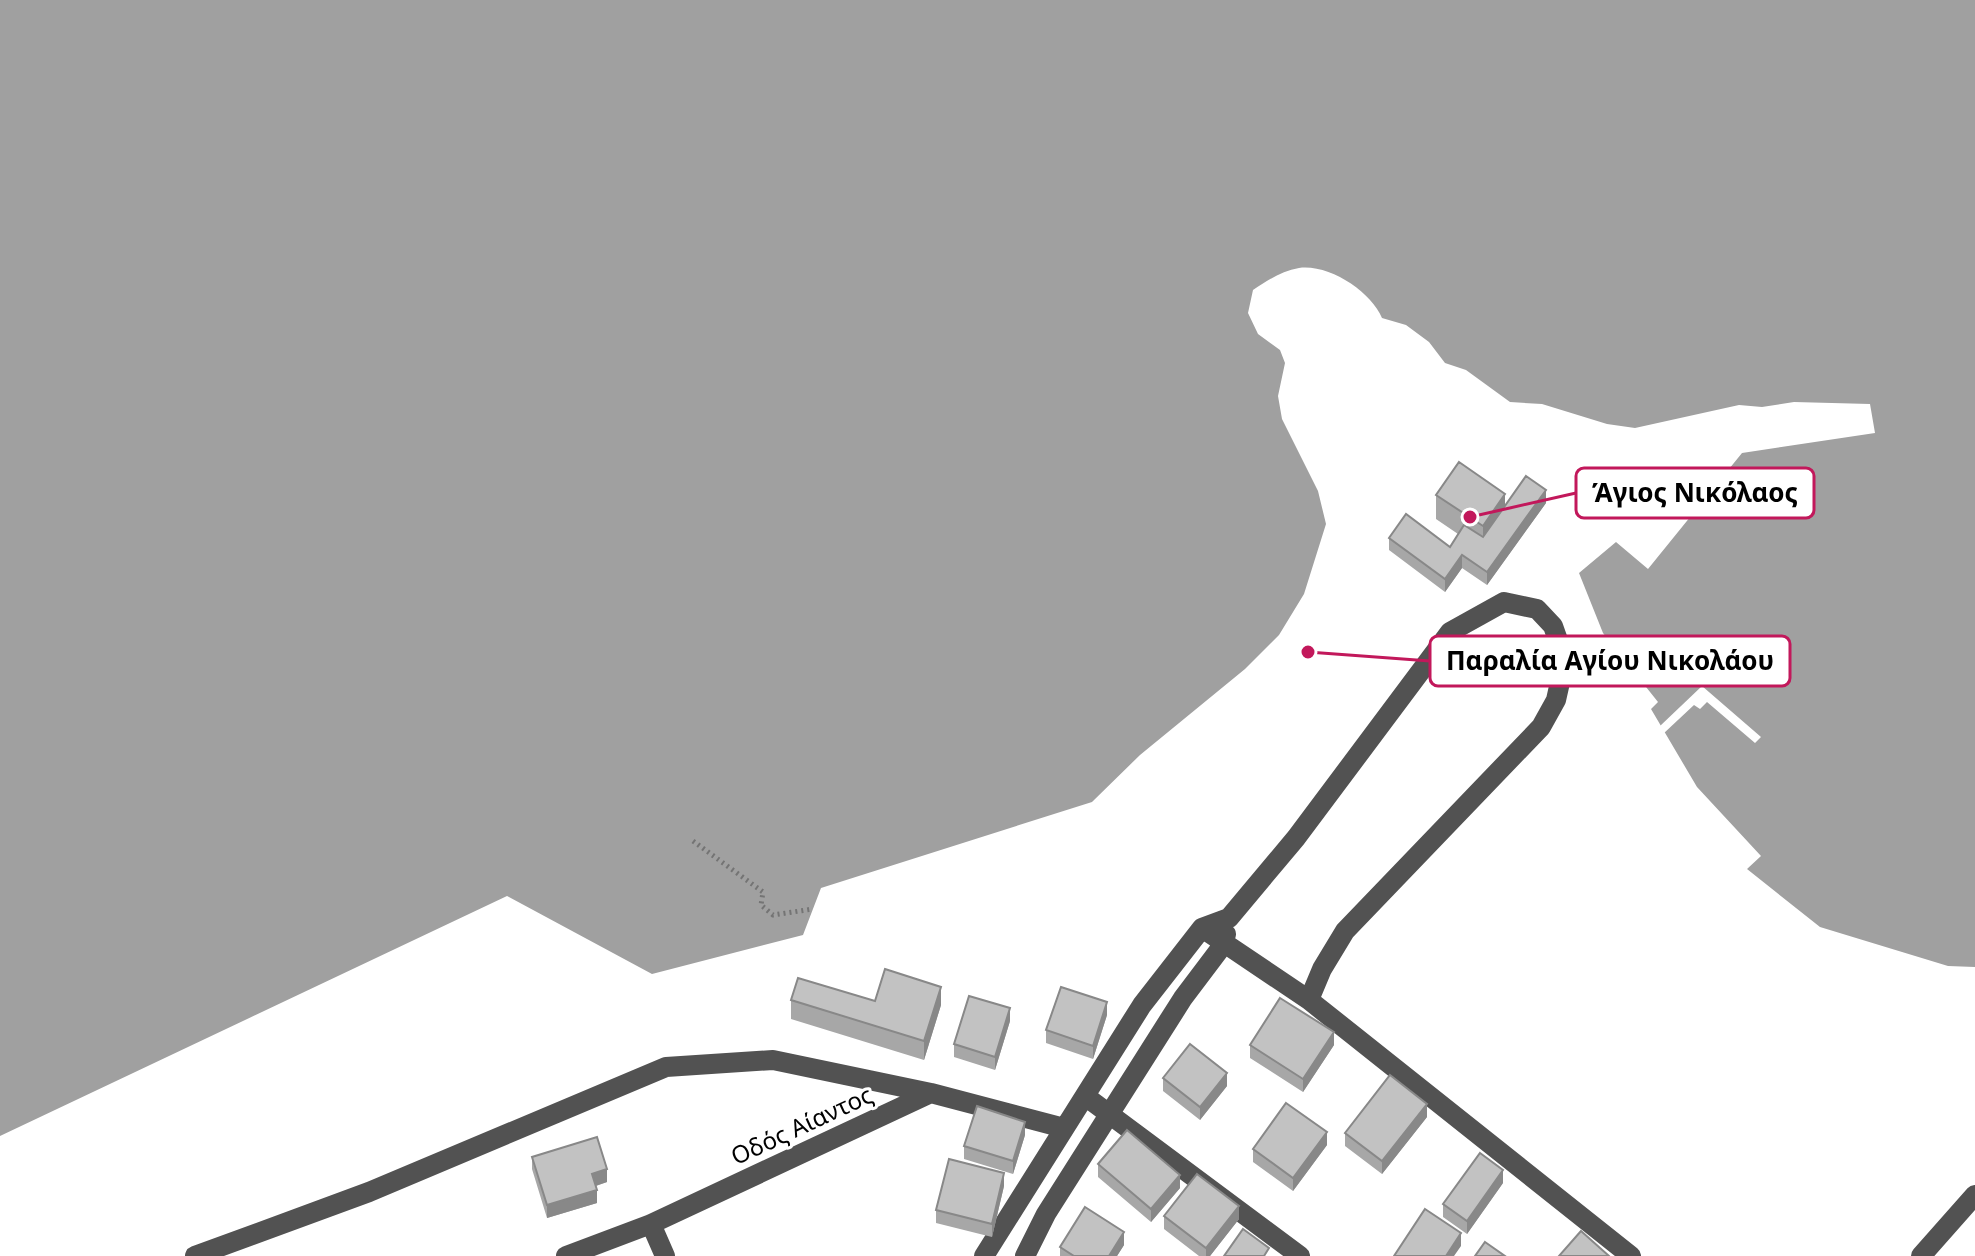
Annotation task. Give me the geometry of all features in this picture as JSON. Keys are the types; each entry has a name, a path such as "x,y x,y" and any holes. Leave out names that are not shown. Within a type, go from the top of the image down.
{"street":[{"path":"1025,1256 1046,1214 1183,998 1223,945 1229,918 1296,838 1450,632 1504,602 1537,609 1553,626 1565,660 1556,700 1541,727 1345,931 1322,969 1309,1000"},
{"path":"984,1256 1142,1005 1202,928 1229,918"},
{"path":"1202,928 1309,1000 1631,1256"},
{"path":"195,1256 369,1192 666,1067 773,1060 931,1093 1064,1128"},
{"name":"Οδός Αίαντος","path":"566,1256 651,1224 931,1093"},
{"path":"1085,1096 1300,1256"},
{"path":"1921,1256 1975,1195"},
{"path":"651,1224 665,1256"}],"path":[{"path":"693,841 763,892 761,905 773,915 813,909"}],"shaded area":[{"path":"0,0 1975,0 1975,967 1948,966 1820,927 1747,869 1761,856 1697,787 1651,709 1658,702 1603,633 1579,573 1616,542 1648,569 1742,453 1875,433 1870,404 1794,402 1762,407 1739,405 1635,428 1607,424 1542,404 1510,402 1466,370 1445,363 1429,342 1406,325 1382,318 1369,299 1348,282 1324,270 1299,268 1270,279 1253,290 1248,313 1258,334 1280,350 1285,363 1278,396 1282,419 1318,491 1326,524 1304,594 1279,635 1245,669 1140,755 1092,802 821,888 803,935 652,974 507,896 0,1136"}],"pier":[{"path":"1702,686 1761,737 1755,743 1707,702 1700,709 1694,705 1663,734 1660,726"}],"building":[{"path":"1459,462 1505,494 1483,526 1436,495"},
{"path":"1526,476 1546,490 1487,572 1462,555 1445,579 1389,538 1406,514 1450,547 1464,525 1483,537"},
{"path":"885,969 941,987 924,1041 791,1000 798,978 875,1001"},
{"path":"1061,987 1107,1002 1093,1046 1046,1030"},
{"path":"969,996 1010,1008 995,1057 954,1044"},
{"path":"1280,998 1334,1032 1303,1079 1250,1045"},
{"path":"1190,1044 1227,1073 1200,1107 1163,1078"},
{"path":"1390,1075 1427,1104 1382,1161 1345,1133"},
{"path":"1286,1103 1327,1132 1293,1178 1253,1149"},
{"path":"977,1106 1025,1122 1013,1161 964,1146"},
{"path":"1127,1130 1180,1175 1151,1209 1098,1164"},
{"path":"597,1137 607,1169 592,1174 597,1190 547,1205 532,1157"},
{"path":"1480,1153 1503,1170 1467,1221 1443,1204"},
{"path":"949,1159 1004,1173 992,1224 936,1210"},
{"path":"1197,1174 1239,1206 1206,1248 1164,1216"},
{"path":"1085,1207 1124,1232 1109,1256 1074,1256 1060,1247"},
{"path":"1425,1209 1461,1233 1446,1256 1394,1256"},
{"path":"1243,1229 1269,1248 1264,1256 1224,1256"},
{"path":"1581,1231 1609,1256 1559,1256"},
{"path":"1485,1242 1505,1256 1475,1256"}],"place":[{"name":"Άγιος Νικόλαος","path":"1470,517"},
{"name":"Παραλία Αγίου Νικολάου","path":"1308,652"}]}
